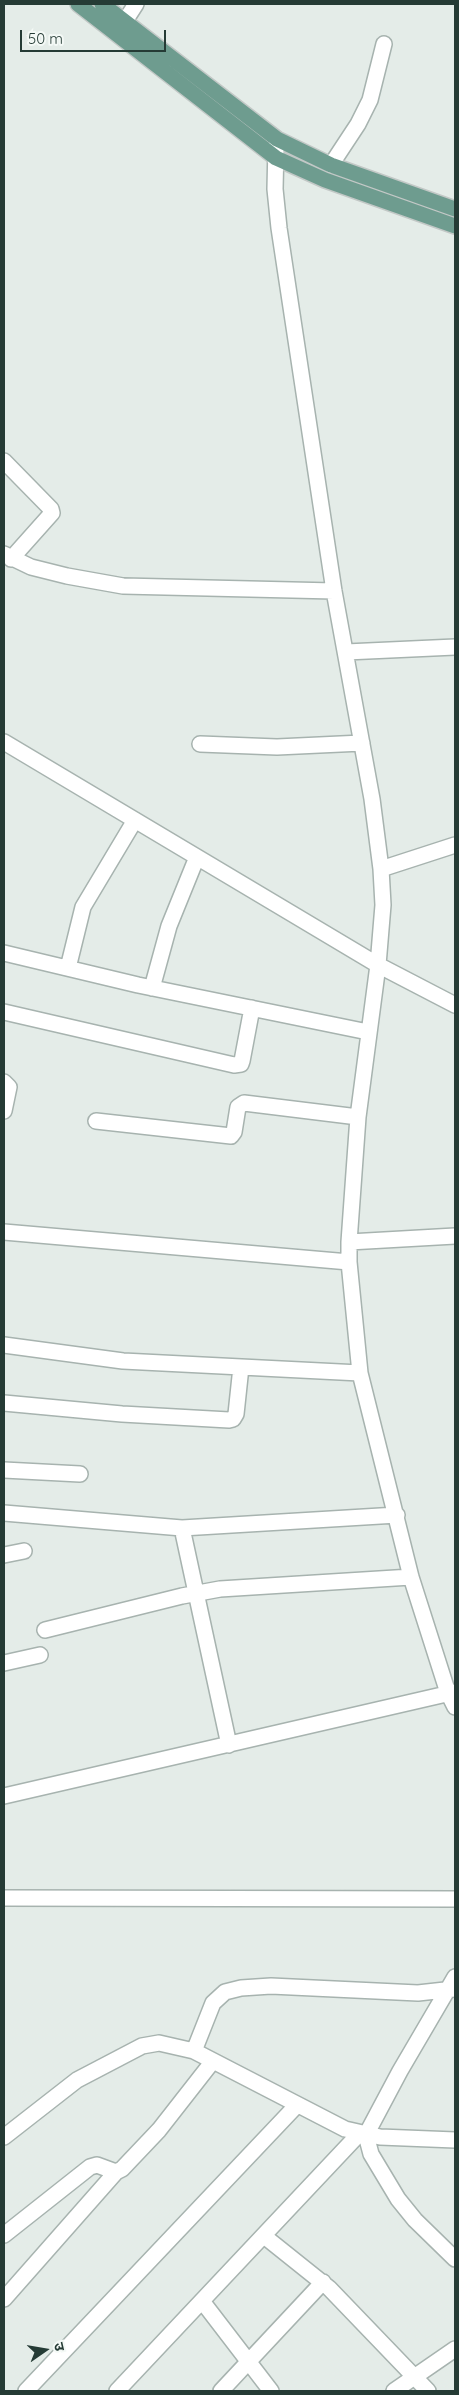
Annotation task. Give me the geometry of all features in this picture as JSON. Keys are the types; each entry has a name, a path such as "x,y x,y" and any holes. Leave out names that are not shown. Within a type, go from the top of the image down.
{"main road":[{"path":"78,4 276,158 325,180 455,226"},
{"path":"102,4 277,139 331,165 455,209"}],"street":[{"path":"125,22 136,4"},
{"path":"331,165 358,124 370,100 384,44"},
{"path":"277,139 278,228 334,591 362,744 381,869 383,906 378,965 358,1117 349,1242 349,1262 360,1373 411,1577 452,1692 455,1707"},
{"path":"4,461 52,513 8,556 68,576 123,586 334,591"},
{"path":"346,652 455,647"},
{"path":"4,742 378,965 455,1005"},
{"path":"200,744 277,747 362,744"},
{"path":"68,968 83,907 135,820"},
{"path":"381,869 455,845"},
{"path":"152,988 172,917 198,857"},
{"path":"4,953 152,988 368,1032"},
{"path":"4,1012 234,1065 241,1064 242,1061 252,1008"},
{"path":"4,1082 7,1083 9,1091 4,1111"},
{"path":"96,1121 231,1136 234,1132 238,1107 244,1103 358,1117"},
{"path":"4,1232 349,1262"},
{"path":"349,1242 455,1236"},
{"path":"4,1345 123,1360 360,1373"},
{"path":"4,1403 122,1414 233,1419 236,1414 241,1367"},
{"path":"4,1470 80,1474"},
{"path":"4,1513 182,1528 397,1515"},
{"path":"182,1528 229,1745"},
{"path":"4,1555 24,1551"},
{"path":"45,1630 197,1592 411,1577"},
{"path":"4,1663 40,1655"},
{"path":"4,1796 452,1692"},
{"path":"4,1898 455,1898"},
{"path":"194,2051 213,2003 225,1992 241,1988 271,1986 418,1993 453,1985"},
{"path":"117,2391 363,2134 453,1985"},
{"path":"4,2137 77,2080 134,2050 159,2043 194,2051 345,2129 363,2134 455,2140"},
{"path":"4,2299 116,2172 122,2169 159,2130 213,2061"},
{"path":"26,2391 297,2105"},
{"path":"363,2134 371,2154 398,2199 415,2220 455,2259"},
{"path":"4,2235 90,2168 97,2165 116,2172"},
{"path":"264,2236 323,2282 428,2391"},
{"path":"221,2391 323,2282"},
{"path":"202,2301 271,2391"},
{"path":"394,2391 455,2349"}]}
